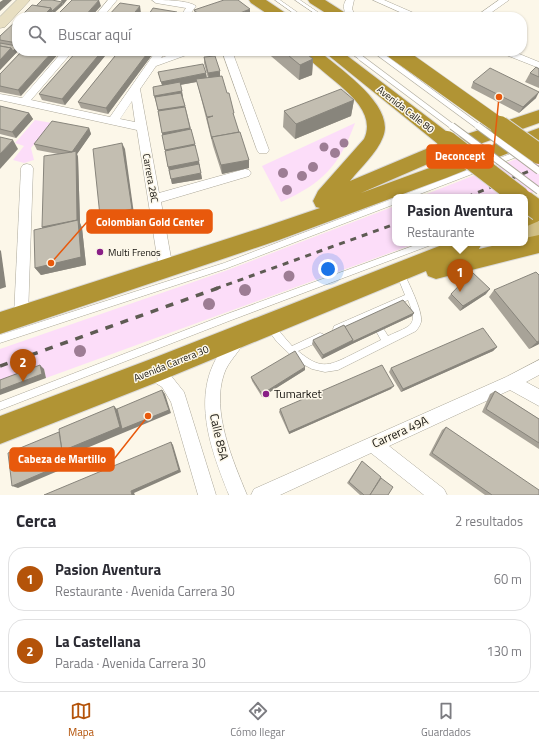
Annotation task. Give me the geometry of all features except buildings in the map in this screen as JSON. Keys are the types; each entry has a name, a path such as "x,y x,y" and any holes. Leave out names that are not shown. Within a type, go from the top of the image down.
{"highway":[{"path":"255,0 267,12"},
{"path":"255,0 274,12"},
{"path":"315,0 334,12"},
{"path":"316,56 366,100 376,117 377,127 376,134 371,143 321,202"},
{"path":"388,56 539,154"},
{"name":"Avenida Calle 80","path":"353,58 524,194"},
{"path":"271,234 321,202 439,151 531,119"},
{"path":"0,323 271,234 539,134"},
{"path":"528,211 532,200"},
{"name":"Avenida Carrera 30","path":"0,430 151,372 341,294 404,282 539,244"},
{"name":"Avenida Carrera 30","path":"404,282 466,246"}],"main road":[{"path":"528,223 539,236"}],"street":[{"path":"0,24 24,0"},
{"path":"102,12 113,0"},
{"path":"156,0 192,6 188,12"},
{"path":"349,12 348,6 350,0"},
{"path":"377,0 407,12"},
{"path":"487,12 505,0"},
{"path":"24,102 64,56"},
{"path":"113,121 158,56"},
{"path":"152,64 175,56"},
{"path":"229,56 263,150"},
{"path":"516,56 539,65"},
{"name":"Carrera 28C","path":"135,88 166,269"},
{"path":"0,97 142,127"},
{"path":"531,119 539,109"},
{"path":"21,316 27,168"},
{"path":"155,199 244,173"},
{"name":"Calle 85A","path":"238,495 226,466 213,416 212,404 216,375 240,335"},
{"name":"Carrera 49A","path":"260,495 511,382 539,367"},
{"path":"151,372 167,382 178,398 207,495"},
{"path":"511,382 539,398"},
{"path":"373,444 438,495"}],"lane":[{"path":"277,0 295,12"},
{"path":"297,0 315,12"},
{"path":"387,56 539,171"},
{"path":"413,194 539,146"},
{"path":"0,339 225,266 392,202"},
{"path":"0,406 234,315 421,246"},
{"path":"267,324 292,350 309,364 321,368 335,367 413,328 417,323 417,313 404,282 370,316 292,350"},
{"path":"380,331 387,341"}],"shaded area":[{"path":"35,120 52,123 31,148 34,160 24,163 13,160 24,146 15,143"},
{"path":"355,123 343,151 328,172 308,188 281,202 262,166"},
{"path":"539,150 539,189 528,195 528,194 427,194"},
{"path":"392,207 392,246 409,246 46,378 44,369 0,386 0,349 225,271"}],"railway":[{"path":"474,194 539,167"},
{"path":"215,289 392,225"},
{"path":"0,366 218,288"}],"place":[{"name":"Deconcept","path":"499,97"},
{"name":"Multi Frenos","path":"100,252"},
{"name":"Colombian Gold Center","path":"51,263"},
{"name":"Pasion Aventura","path":"460,292"},
{"name":"La Castellana","path":"23,382"},
{"name":"Tumarket","path":"266,394"},
{"name":"Cabeza de Martillo","path":"148,416"}]}
